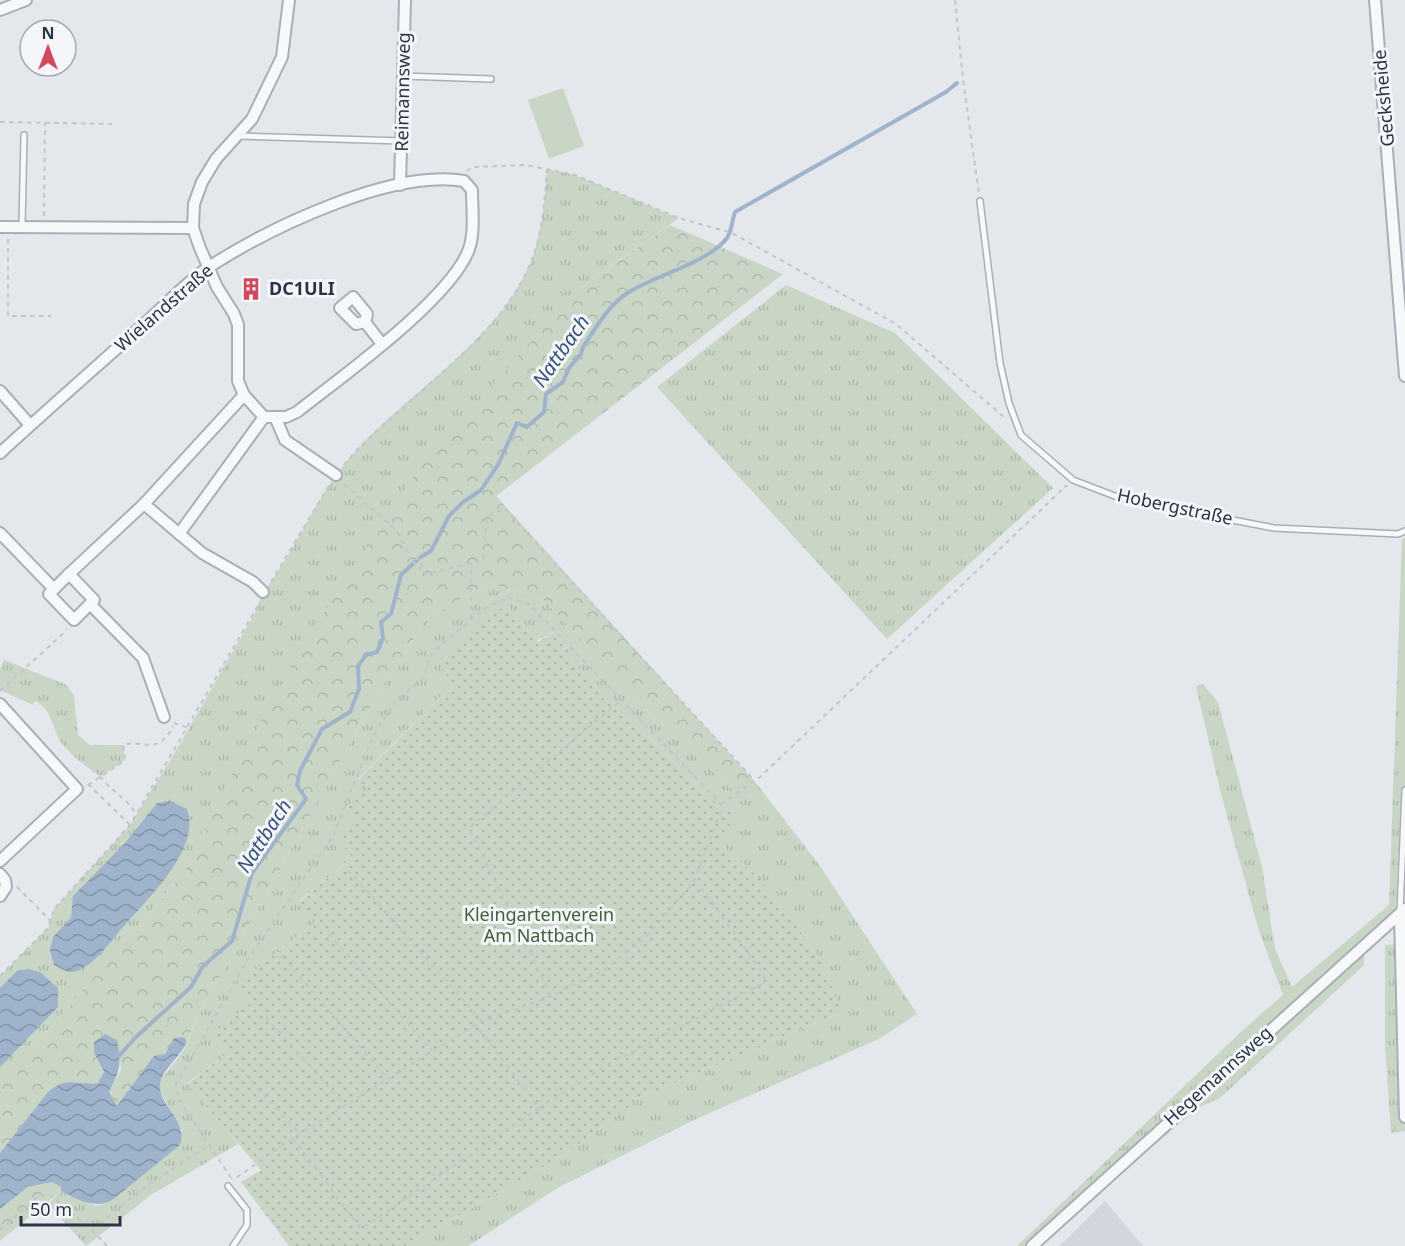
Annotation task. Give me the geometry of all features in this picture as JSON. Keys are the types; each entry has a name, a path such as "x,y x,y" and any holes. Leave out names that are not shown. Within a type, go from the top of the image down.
{"street":[{"path":"0,10 26,0"},
{"path":"289,0 282,57 252,119 236,136 202,182 194,204 194,228 217,287 234,314 238,325 238,381 243,395 264,417 276,419 297,411 382,344 439,292 456,272 470,248 472,190 464,182 455,180"},
{"name":"Reimannsweg","path":"400,184 405,0"},
{"name":"Gecksheide","path":"1375,0 1405,376"},
{"name":"Wielandstraße","path":"0,453 210,266 281,227 342,202 400,184 455,180"},
{"path":"4,226 194,228"},
{"path":"365,322 382,344"},
{"path":"0,391 30,425"},
{"path":"69,574 94,600 74,620 49,594 69,574 144,504 243,395"},
{"path":"179,534 264,417"},
{"path":"276,419 285,440 336,475"},
{"path":"144,504 202,553 253,582 263,592"},
{"path":"0,533 54,589"},
{"path":"90,604 143,658 169,720"},
{"path":"0,704 77,789 0,861"},
{"path":"0,896 6,887 2,877"},
{"path":"1402,912 1405,1117"},
{"name":"Hegemannsweg","path":"1032,1246 1223,1070 1402,912"}],"lane":[{"path":"403,76 491,79"},
{"path":"22,226 24,135"},
{"path":"236,136 402,141"},
{"name":"Hobergstraße","path":"980,201 1000,363 1009,404 1020,431 1045,458 1073,480 1120,498 1274,528 1398,534 1405,531"},
{"path":"1402,912 1405,790"},
{"path":"228,1186 247,1210 247,1225 232,1246"}],"path":[{"path":"955,0 963,79 980,201"},
{"path":"0,122 112,123"},
{"path":"44,226 45,122"},
{"path":"455,180 472,167 526,165 575,175 679,218 732,233 896,324 1020,431"},
{"path":"0,976 48,928 54,909 136,814 189,728 256,611 263,592 336,475 364,442 467,351 515,292 527,270 540,233 547,170"},
{"path":"4,226 8,316 51,316"},
{"path":"336,475 397,531 412,561 426,574"},
{"path":"721,804 754,780 1073,480"},
{"path":"426,574 483,560 488,517 504,508 754,780"},
{"path":"412,561 419,558 426,574"},
{"path":"426,574 471,563 471,619"},
{"path":"508,597 530,604 721,804 721,811 693,883 646,937 604,970 551,996 476,1024 293,1138 233,1180 178,1098 176,1084 246,962 333,836 372,738 395,702 424,677 432,653 471,619 483,609 508,597"},
{"path":"0,691 69,629 74,620"},
{"path":"551,996 469,828 621,700"},
{"path":"77,789 89,785 123,762 125,756 123,745 156,743 168,735 169,720 189,728"},
{"path":"100,776 112,790 130,804 136,814"},
{"path":"348,870 483,1022"},
{"path":"2,877 12,882 51,921"},
{"path":"293,1138 361,1228 538,1108 607,1065 764,982 764,975 703,890 693,883"},
{"path":"329,933 432,1052"},
{"path":"282,957 388,1079"},
{"path":"266,1017 345,1106"},
{"path":"476,1024 538,1108"},
{"path":"239,1068 300,1134"},
{"path":"90,1228 100,1224 139,1191 210,1144"},
{"path":"0,1230 38,1196 48,1194 90,1228 107,1246"}],"shaded area":[{"path":"1105,1201 1143,1246 1059,1246 1067,1239"}],"green space":[{"path":"563,88 584,146 549,159 528,100"},
{"path":"547,169 575,175 679,218 578,289 219,798 185,871 0,1087 0,976 48,928 54,909 130,825 173,756 256,611 263,592 285,561 334,477 369,437 451,364 501,312 521,282 535,250 542,220"},
{"path":"670,225 783,274 496,496 756,783 736,793 647,710 544,600 489,583 427,618 374,700 198,1016 187,1041 179,1037 117,1106 109,1092 121,1070 119,1051 94,1053 104,1073 98,1083 88,1084 0,1153 0,1087 185,871 219,798 305,641 421,465 578,289"},
{"path":"786,285 895,333 1053,488 887,639 657,387"},
{"path":"1405,538 1405,839 1398,854 1396,912 1365,939 1364,965 1220,1098 1199,1107 1152,1147 1131,1150 1028,1246 1017,1246 1244,1029 1283,995 1258,928 1221,794 1196,686 1203,684 1218,702 1262,867 1275,949 1292,987 1389,905 1402,539"},
{"path":"489,583 544,600 647,710 736,793 756,783 820,866 917,1014 879,1039 696,1119 559,1187 468,1246 405,1246 564,1155 641,1097 842,1012 759,878 721,844 721,811 657,744 604,699 569,656 572,653 555,631 453,684 358,779 368,789 357,822 353,857 299,901 318,920 237,984 253,1002 213,1034 228,1053 187,1083 238,1144 151,1195 86,1246 48,1204 61,1191 96,1206 111,1201 182,1131 160,1091 160,1081 184,1050 198,1016 374,700 427,618"},
{"name":"Kleingartenverein Am Nattbach","path":"507,604 538,642 555,631 572,653 569,656 604,699 657,744 721,811 736,811 721,844 759,878 818,955 842,1012 641,1097 564,1155 405,1246 289,1246 241,1182 261,1170 187,1084 228,1053 213,1034 252,1002 237,984 317,921 299,902 353,857 336,838 356,822 347,806 368,789 358,780 453,684 437,661"},
{"path":"4,660 67,685 74,696 78,735 90,745 123,745 125,756 123,762 100,776 85,766 63,745 49,715 41,705 35,701 33,705 0,690 0,669"},
{"path":"1397,944 1405,1131 1391,1133 1385,1044 1385,945"},
{"path":"53,1182 61,1187 61,1191 0,1241 0,1209 28,1187"}],"water":[{"path":"170,801 187,809 189,824 187,840 169,873 92,962 72,972 54,965 50,951 53,937 71,918 73,896 125,843 157,803"},
{"path":"28,969 40,972 58,988 58,1007 0,1067 0,988 17,971"},
{"path":"105,1034 117,1040 119,1048 119,1067 109,1092 117,1106 154,1056 165,1054 174,1038 183,1037 187,1041 164,1073 160,1084 163,1099 180,1128 182,1136 180,1145 111,1201 98,1204 85,1202 61,1191 61,1187 52,1182 28,1187 0,1209 0,1153 48,1092 55,1087 67,1082 98,1083 104,1072 94,1053 94,1042"}],"waterway":[{"name":"Nattbach","path":"119,1056 136,1037 191,987 203,966 232,941 252,873 306,799 297,785 300,771 322,729 350,712 359,689 358,666 366,655 377,652 383,638 381,622 391,614 401,575 419,558 431,551 449,516 462,503 481,490 498,465 517,423 527,427 544,412 546,394 563,382 569,368 581,354 583,347 607,311 619,299 638,287 694,262 718,247 729,235 735,212 946,92 957,83"}],"place":[{"name":"DC1ULI","path":"251,289"}]}
